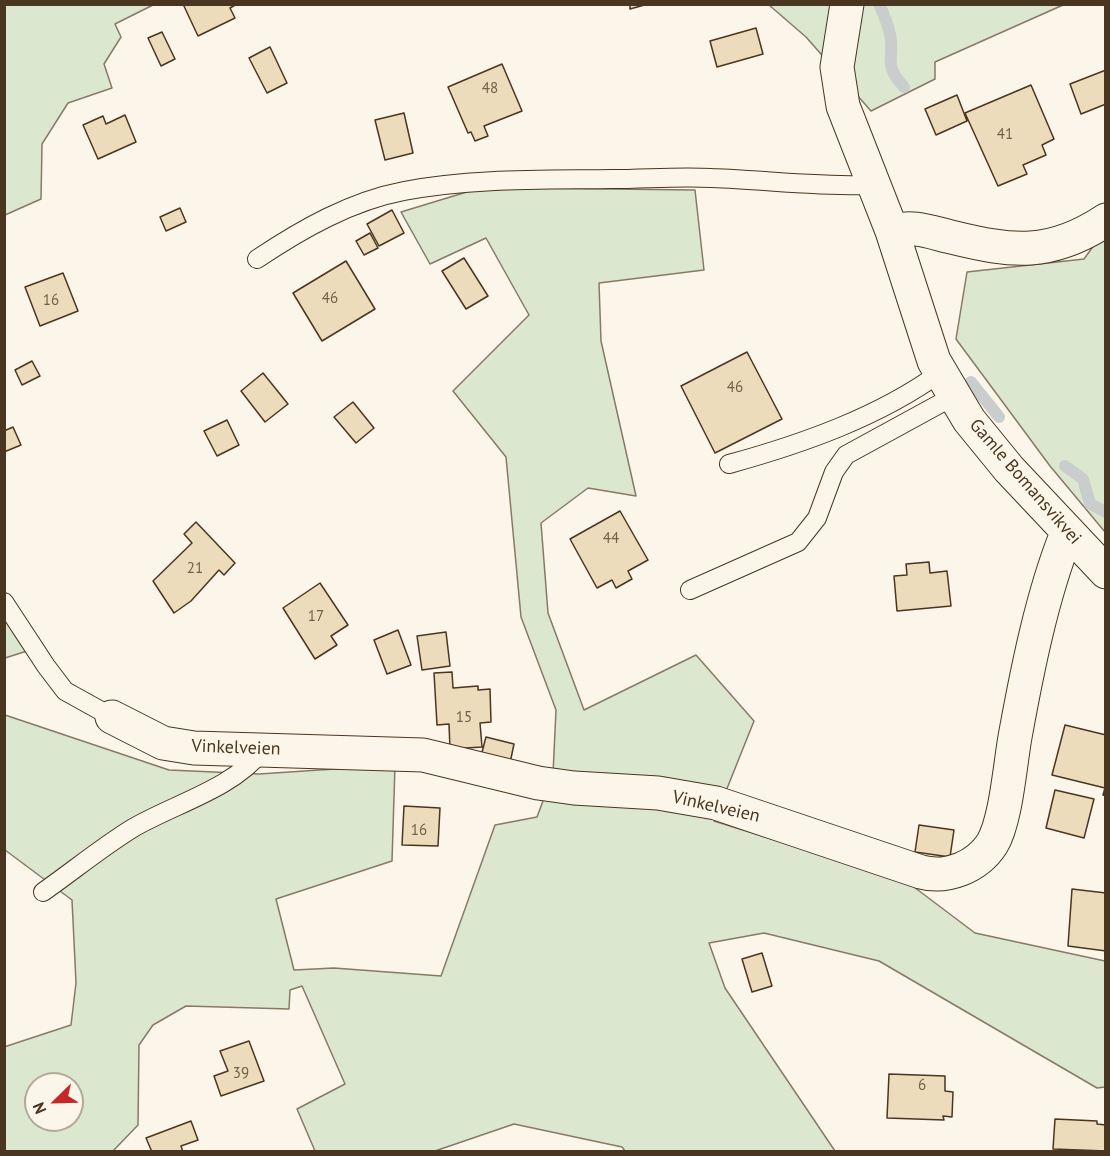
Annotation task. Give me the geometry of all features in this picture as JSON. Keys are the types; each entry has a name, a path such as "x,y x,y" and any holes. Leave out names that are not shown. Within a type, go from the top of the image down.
{"street":[{"name":"Gamle Bomansvikvei","path":"847,4 837,67 843,106 892,231 928,344 947,384 1009,469 1106,572"},
{"path":"892,231 909,226 989,246 1033,250 1084,234 1106,220"},
{"name":"Vinkelveien","path":"112,717 163,743 194,748 423,755 538,783 658,793 716,803 921,872 934,875 946,874 979,859 992,843 999,826 1017,726 1048,589 1067,533"}],"lane":[{"path":"257,259 307,226 403,191 433,187 538,179 666,177 832,186 875,185"},
{"path":"729,465 768,453 947,384"},
{"path":"690,590 798,542 817,518 834,472 846,455 947,384"},
{"path":"4,602 65,691 112,717"},
{"path":"43,892 132,829 224,781 255,760 262,751"}],"green space":[{"path":"4,5 153,5 115,24 121,37 104,64 112,88 68,103 42,144 41,199 5,215"},
{"path":"769,5 1063,5 935,62 935,79 871,111 806,37"},
{"path":"527,188 695,190 704,270 599,283 601,341 636,496 588,488 541,523 548,613 584,710 696,655 754,721 714,821 906,881 975,933 1105,961 1105,1087 1097,1088 879,961 764,933 709,943 725,988 835,1151 625,1151 622,1147 514,1124 435,1151 315,1151 297,1109 345,1084 302,986 290,990 289,1009 186,1006 153,1025 139,1045 138,1125 113,1151 5,1151 4,1047 71,1025 76,983 72,900 5,850 5,715 169,770 259,774 395,765 392,861 276,899 294,970 334,968 441,976 495,825 537,817 553,774 556,710 521,617 506,457 453,391 529,315 486,238 430,264 401,212 470,191"},
{"path":"1105,230 1105,532 1050,466 956,339 967,272 1084,259"},
{"path":"4,615 27,651 5,658 4,658"}],"building":[{"path":"183,4 237,4 230,8 235,18 198,36"},
{"path":"623,4 648,4 630,9 630,5"},
{"path":"756,28 763,54 717,67 710,41"},
{"path":"162,32 175,59 161,66 148,38"},
{"path":"270,47 287,83 267,93 249,58"},
{"path":"502,64 522,111 484,126 488,136 475,141 471,132 468,133 448,87"},
{"path":"1106,70 1106,104 1081,114 1070,84"},
{"path":"1031,85 1054,139 1042,145 1046,155 1023,165 1027,174 998,186 965,113"},
{"path":"957,95 967,121 936,135 925,109"},
{"path":"404,113 413,153 385,160 375,120"},
{"path":"125,115 136,142 98,159 83,125 103,116 106,124"},
{"path":"180,208 186,222 166,231 160,217"},
{"path":"392,210 404,233 379,246 367,224"},
{"path":"370,233 378,248 364,255 356,241"},
{"path":"464,258 488,296 466,309 442,271"},
{"path":"346,261 375,309 322,341 293,293"},
{"path":"63,273 78,311 40,326 25,287"},
{"path":"747,352 782,419 715,453 681,386"},
{"path":"32,361 40,376 22,385 15,370"},
{"path":"263,373 288,404 265,422 241,391"},
{"path":"353,402 374,428 356,443 334,417"},
{"path":"227,420 239,445 217,456 204,431"},
{"path":"13,427 21,445 4,452 4,431"},
{"path":"620,511 648,560 628,571 632,579 616,588 612,580 597,588 570,539"},
{"path":"196,522 235,563 224,575 219,570 191,601 174,613 153,581 192,543 184,534"},
{"path":"929,562 930,573 947,571 951,606 897,611 894,576 907,575 906,564"},
{"path":"320,583 348,625 331,636 337,645 315,659 283,608"},
{"path":"398,630 411,665 387,674 374,640"},
{"path":"446,632 450,666 422,670 417,636"},
{"path":"452,672 453,688 478,686 478,690 490,689 491,722 480,723 482,747 450,749 449,724 437,725 434,673"},
{"path":"1065,725 1106,735 1106,796 1103,795 1105,788 1052,775"},
{"path":"486,737 514,744 510,763 481,756"},
{"path":"1055,790 1094,799 1084,838 1046,828"},
{"path":"404,806 440,808 438,846 402,845"},
{"path":"919,825 954,830 950,857 915,852"},
{"path":"1072,889 1106,893 1106,951 1068,946"},
{"path":"762,953 772,986 752,992 742,959"},
{"path":"249,1041 264,1081 221,1096 214,1076 228,1071 220,1051"},
{"path":"889,1074 945,1076 945,1091 953,1092 952,1117 943,1116 944,1120 887,1118"},
{"path":"1055,1119 1097,1121 1097,1124 1106,1125 1106,1151 1053,1149"},
{"path":"191,1121 198,1140 181,1146 183,1152 152,1152 146,1138"}],"waterway":[{"path":"880,6 890,34 891,66 904,87"},
{"path":"971,382 999,417"},
{"path":"1065,466 1083,479 1090,504 1106,512"}]}
